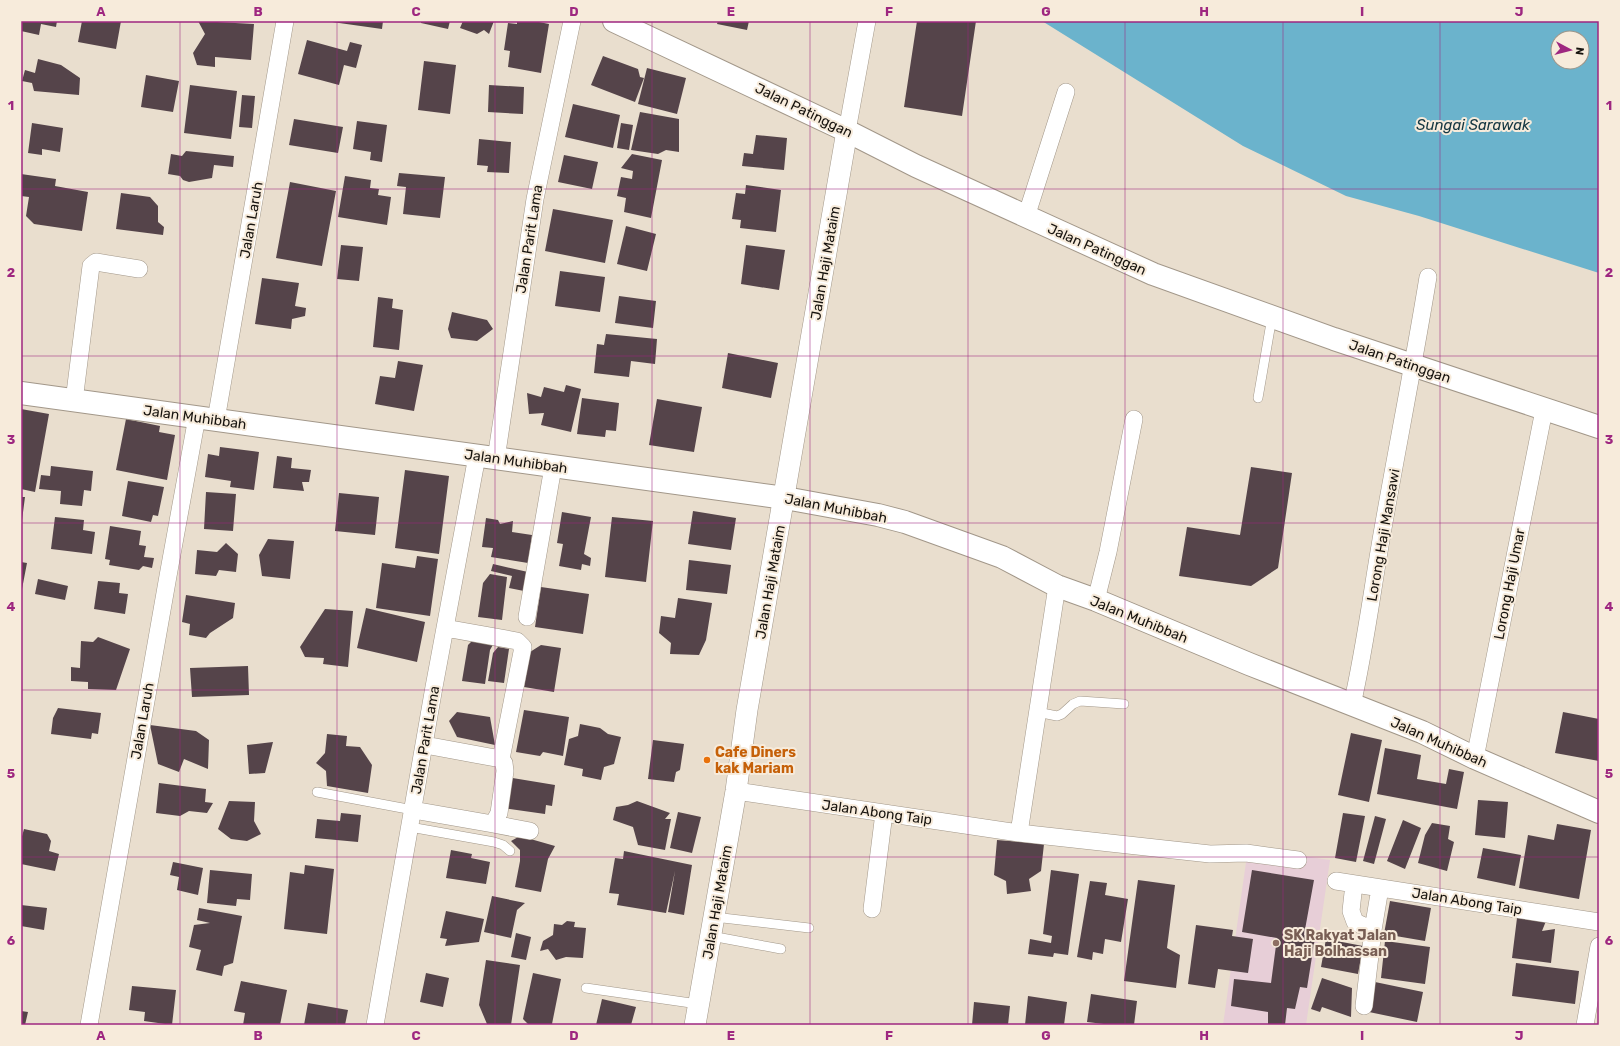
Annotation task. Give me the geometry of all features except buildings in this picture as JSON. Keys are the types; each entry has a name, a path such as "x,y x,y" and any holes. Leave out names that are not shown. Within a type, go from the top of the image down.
{"main road":[{"name":"Jalan Patinggan","path":"614,21 848,131 916,166 1153,274 1272,317 1544,410 1599,427"},
{"name":"Jalan Muhibbah","path":"21,394 207,418 785,498 867,512 905,522 1002,557 1057,586 1096,600 1249,664 1422,732 1475,758 1599,812"}],"street":[{"name":"Jalan Laruh","path":"89,1025 168,576 207,418 285,21"},
{"name":"Jalan Parit Lama","path":"374,1025 445,628 486,457 535,199 572,21"},
{"name":"Jalan Haji Mataim","path":"695,1025 736,791 747,710 867,21"},
{"path":"1026,217 1066,92"},
{"path":"74,401 91,266 96,262 139,269"},
{"name":"Lorong Haji Mansawi","path":"1352,705 1362,663 1382,535 1414,365 1428,277"},
{"name":"Lorong Haji Umar","path":"1475,758 1544,410"},
{"path":"1096,600 1108,552 1134,419"},
{"path":"527,617 553,467"},
{"path":"1019,833 1057,586"},
{"path":"445,628 517,641 522,647 501,759 504,763 505,771 499,813 493,824"},
{"path":"425,745 501,759"},
{"name":"Jalan Abong Taip","path":"736,791 1019,833 1210,854 1246,853 1298,860"},
{"path":"413,810 530,831"},
{"path":"872,909 884,813"},
{"name":"Jalan Abong Taip","path":"1336,881 1599,922"},
{"path":"1354,884 1351,912 1355,922 1373,930"},
{"path":"1364,1006 1373,930 1380,888"},
{"path":"1585,1025 1599,946"}],"lane":[{"path":"1258,398 1272,317"},
{"path":"1037,712 1057,716 1062,714 1073,704 1080,701 1124,704"},
{"path":"318,792 413,810"},
{"path":"410,827 494,842 503,845 510,851"},
{"path":"713,926 809,928"},
{"path":"713,926 782,949"},
{"path":"586,988 698,1004"}],"shaded area":[{"name":"SK Rakyat Jalan Haji Bolhassan","path":"1248,848 1330,860 1306,1025 1223,1025"}],"water":[{"name":"Sungai Sarawak","path":"1042,21 1599,21 1599,273 1419,216 1346,196 1243,146"}],"place":[{"name":"Cafe Diners kak Mariam","path":"707,760"},
{"name":"SK Rakyat Jalan Haji Bolhassan","path":"1276,943"}]}
